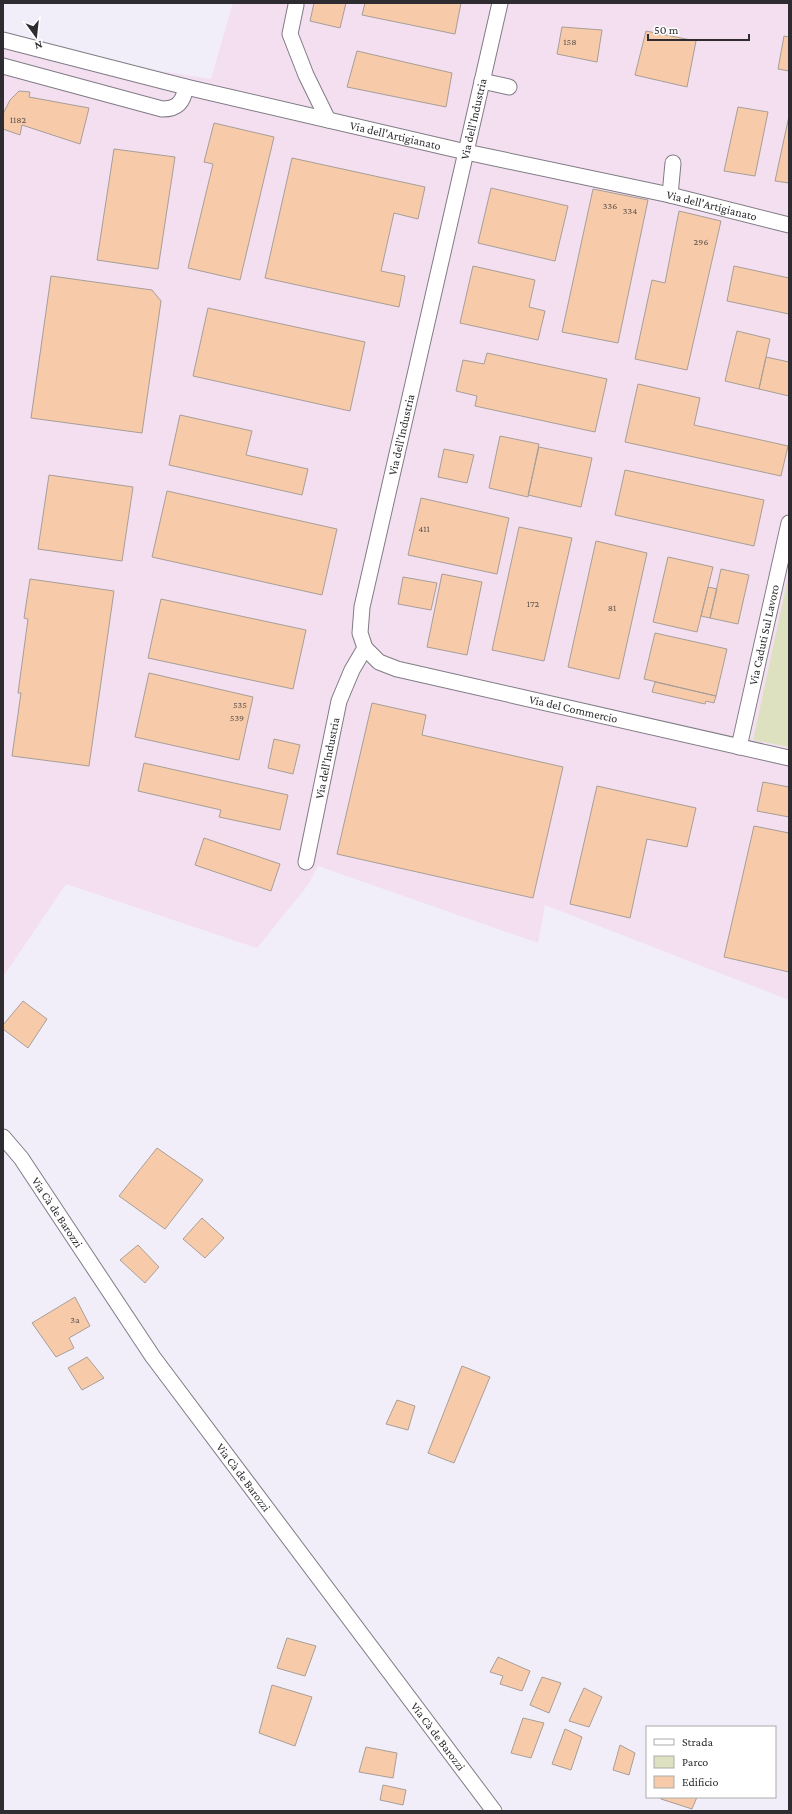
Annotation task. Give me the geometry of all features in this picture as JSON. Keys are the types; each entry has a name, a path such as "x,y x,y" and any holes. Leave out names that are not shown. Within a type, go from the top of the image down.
{"street":[{"name":"Via dell’Industria","path":"306,862 339,701 352,670 365,648 360,633 362,607 500,3"},
{"path":"296,5 290,34 306,75 328,120"},
{"name":"Via dell'Artigianato","path":"3,40 186,87 466,152 670,195 789,225"},
{"path":"3,66 162,109 171,109 179,105 184,98 186,87"},
{"path":"482,81 509,87"},
{"path":"670,195 673,163"},
{"name":"Via Caduti Sul Lavoro","path":"739,747 786,554 789,523"},
{"name":"Via del Commercio","path":"365,648 379,662 397,669 789,758"},
{"name":"Via Cà de Barozzi","path":"3,1137 21,1158 153,1357 494,1811"}],"shaded area":[{"path":"233,3 789,3 789,1000 545,905 538,943 318,866 308,885 257,948 66,884 3,977 3,46 211,79"}],"green space":[{"path":"789,573 789,747 753,740"}],"building":[{"path":"314,3 346,3 340,28 310,21"},
{"path":"365,3 461,3 455,34 362,15"},
{"path":"562,27 602,30 597,62 557,54"},
{"path":"646,31 696,41 687,87 635,75"},
{"path":"784,36 789,37 789,71 778,69"},
{"path":"357,51 452,73 446,107 347,87"},
{"path":"19,91 30,92 29,97 89,108 80,144 22,125 20,135 3,129 3,114 10,100"},
{"path":"738,107 768,112 755,176 724,171"},
{"path":"789,116 789,183 775,181"},
{"path":"214,123 274,137 240,280 188,268 213,164 204,162"},
{"path":"114,149 175,157 158,269 97,260"},
{"path":"292,158 425,187 418,219 394,213 381,271 405,276 399,307 265,278"},
{"path":"491,188 568,206 555,261 478,243"},
{"path":"593,189 648,200 618,343 562,332"},
{"path":"679,211 721,221 687,370 635,359 652,280 665,283"},
{"path":"473,266 535,280 529,307 545,311 538,340 460,323"},
{"path":"734,266 789,278 789,314 727,301"},
{"path":"51,276 152,290 161,301 142,433 31,418"},
{"path":"208,308 365,342 350,411 193,376"},
{"path":"737,331 770,339 759,389 725,381"},
{"path":"487,353 607,379 595,432 475,406 477,396 456,391 463,360 484,364"},
{"path":"766,357 789,362 789,396 759,389"},
{"path":"638,384 700,398 694,425 788,446 781,476 625,442"},
{"path":"180,415 252,431 246,455 308,469 302,495 169,465"},
{"path":"500,436 539,444 528,497 489,488"},
{"path":"539,447 592,458 581,507 528,495"},
{"path":"444,449 474,455 467,483 438,477"},
{"path":"625,470 764,500 754,546 615,515"},
{"path":"49,475 133,487 122,561 38,549"},
{"path":"167,491 337,529 322,595 152,557"},
{"path":"421,498 509,518 497,574 408,555"},
{"path":"519,527 572,538 544,661 492,650"},
{"path":"596,541 647,553 619,679 568,667"},
{"path":"668,557 713,567 697,632 653,622"},
{"path":"721,569 749,575 738,624 710,618"},
{"path":"442,574 482,582 467,655 427,647"},
{"path":"403,577 437,583 431,610 398,604"},
{"path":"30,579 114,591 89,766 12,756 21,693 18,693 28,619 24,618"},
{"path":"708,587 717,589 710,618 701,616"},
{"path":"161,599 306,630 293,689 148,658"},
{"path":"655,633 727,649 716,696 644,679"},
{"path":"149,673 253,697 239,760 135,737"},
{"path":"655,682 716,696 714,703 706,701 705,704 652,692"},
{"path":"372,703 426,715 422,735 563,767 533,898 337,854"},
{"path":"274,739 300,745 293,774 268,768"},
{"path":"144,763 288,795 280,830 219,817 221,810 138,791"},
{"path":"763,782 789,787 789,817 757,811"},
{"path":"597,786 696,808 687,847 647,839 630,918 570,904"},
{"path":"754,826 789,833 789,972 724,957"},
{"path":"204,838 280,864 271,891 195,865"},
{"path":"23,1001 47,1019 28,1048 3,1029 3,1025"},
{"path":"157,1148 203,1180 165,1229 119,1196"},
{"path":"202,1218 224,1238 205,1258 183,1239"},
{"path":"138,1245 159,1267 145,1283 120,1260"},
{"path":"75,1297 90,1326 69,1338 74,1348 56,1357 32,1323"},
{"path":"87,1357 104,1378 82,1390 68,1368"},
{"path":"462,1366 490,1377 454,1463 428,1453"},
{"path":"397,1400 415,1406 408,1430 386,1424"},
{"path":"287,1638 316,1646 305,1676 277,1668"},
{"path":"498,1657 530,1671 522,1691 500,1684 503,1676 490,1672"},
{"path":"542,1677 561,1683 549,1713 530,1705"},
{"path":"272,1685 312,1697 295,1746 259,1733"},
{"path":"584,1688 602,1697 589,1727 569,1721"},
{"path":"523,1718 544,1723 531,1758 511,1753"},
{"path":"565,1729 582,1737 571,1770 552,1764"},
{"path":"620,1745 635,1753 629,1775 613,1770"},
{"path":"366,1747 397,1753 393,1778 359,1772"},
{"path":"383,1785 406,1790 403,1805 380,1800"},
{"path":"661,1798 697,1798 692,1809"}]}
